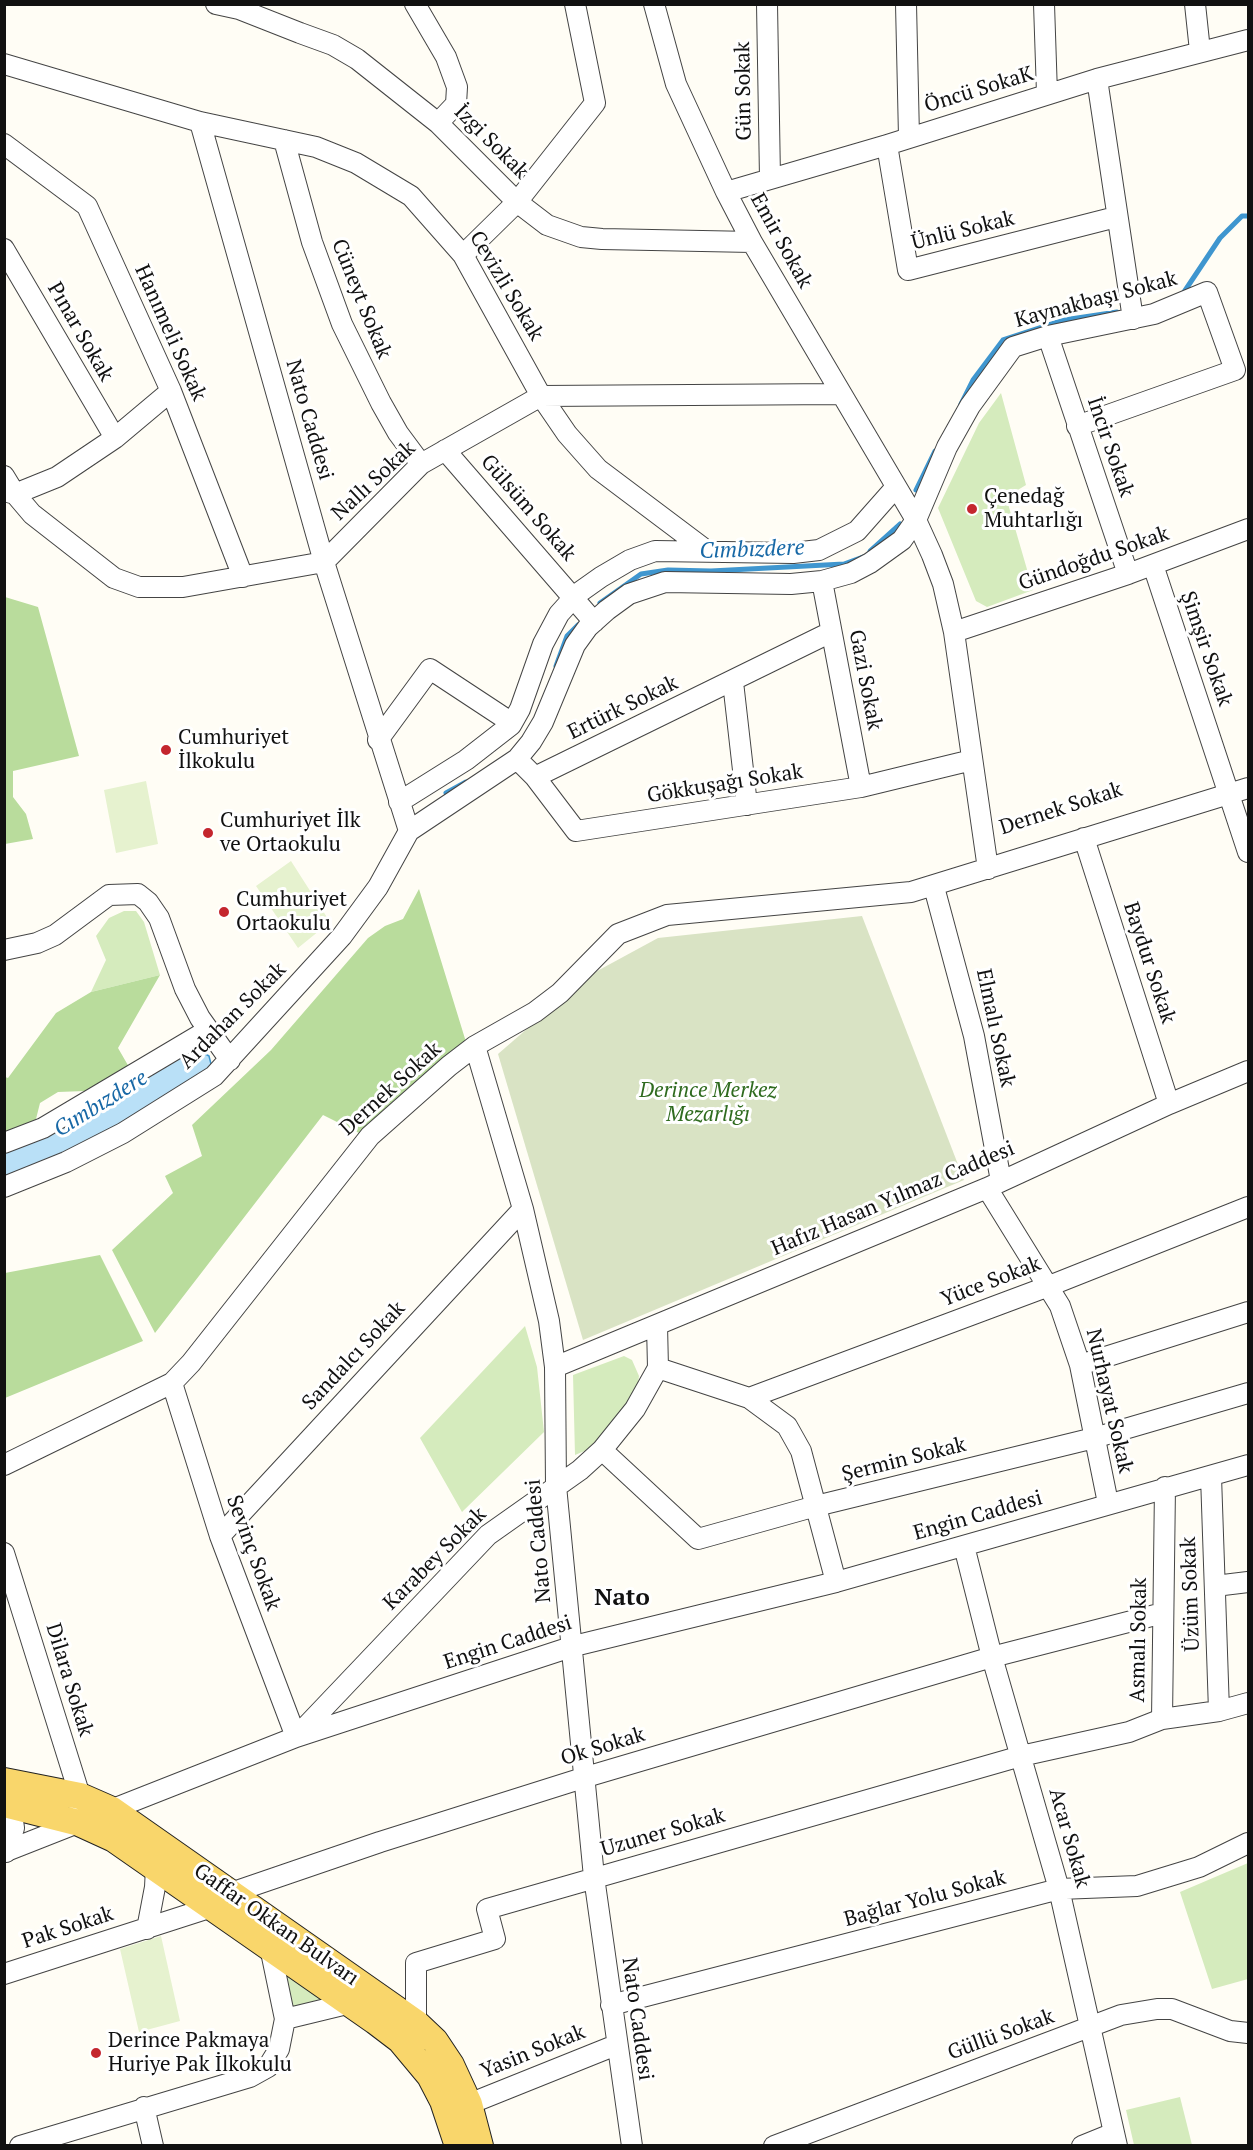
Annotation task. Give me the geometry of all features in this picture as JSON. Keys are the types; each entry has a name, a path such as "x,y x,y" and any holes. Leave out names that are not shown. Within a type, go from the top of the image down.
{"main road":[{"name":"Gaffar Okkan Bulvarı","path":"7,1797 80,1797 112,1810 222,1900 270,1947 400,2040 416,2056 444,2101 458,2145"},
{"name":"Gaffar Okkan Bulvarı","path":"7,1797 79,1823 114,1839 156,1868 222,1900 416,2023 435,2041 451,2065 469,2104 480,2145"}],"street":[{"name":"İzgi Sokak","path":"216,4 239,9 333,45 375,72 438,123 517,202 547,225 581,237 602,239 752,242"},
{"path":"415,4 446,57 457,87 456,104 438,123"},
{"path":"463,255 517,202 595,104 574,4"},
{"name":"Emir Sokak","path":"654,4 676,84 726,192 752,242 916,520 943,584 954,632 988,863"},
{"name":"Gün Sokak","path":"767,4 770,178"},
{"path":"906,4 909,136"},
{"path":"1044,4 1047,94"},
{"path":"1195,4 1200,51"},
{"name":"Öncü SokaK","path":"726,192 887,145 909,136 1096,79 1248,40"},
{"name":"Cevizli Sokak","path":"4,64 200,122 316,147 356,163 387,180 427,212 463,255 541,396 567,434 598,469 707,551"},
{"path":"1096,79 1133,319"},
{"name":"Nato Caddesi","path":"200,122 324,562 378,740 409,831"},
{"name":"Cüneyt Sokak","path":"284,140 316,253 342,324 398,434 421,464"},
{"name":"Hanımeli Sokak","path":"4,144 87,206 171,392 243,577"},
{"name":"Ünlü Sokak","path":"887,145 908,270 1116,217"},
{"name":"Pınar Sokak","path":"4,249 115,438"},
{"name":"Kaynakbaşı Sokak","path":"409,831 517,759 543,722 575,645 594,621 629,594 664,582 791,584 822,581 850,573 887,553 902,540 916,520 947,447 970,406 1013,347 1048,336 1133,319 1174,307 1207,292 1235,370 1077,426"},
{"name":"İncir Sokak","path":"1048,336 1128,574"},
{"path":"10,493 57,477 115,438 171,392"},
{"name":"Nallı Sokak","path":"324,562 421,464 541,396 841,394"},
{"name":"Gülsüm Sokak","path":"445,450 594,621"},
{"path":"4,476 10,493 32,514 97,566 125,583 167,588 324,562"},
{"path":"399,802 495,740 512,723 543,644 559,614 574,597 601,577 630,560 655,551 793,553 819,550 857,531 896,488"},
{"name":"Gündoğdu Sokak","path":"954,632 1128,574 1248,529"},
{"name":"Şimşir Sokak","path":"1153,565 1235,788 1248,852"},
{"name":"Gazi Sokak","path":"822,581 861,787"},
{"name":"Ertürk Sokak","path":"535,777 831,632"},
{"path":"378,740 430,669 512,723"},
{"path":"733,681 747,805"},
{"name":"Gökkuşağı Sokak","path":"517,759 535,777 576,831 861,787 972,760"},
{"name":"Dernek Sokak","path":"889,895 924,879 1084,838 1235,788 1248,775"},
{"name":"Dernek Sokak","path":"4,1465 172,1383 191,1363 370,1136 448,1066 475,1046 535,1012 560,993 618,934 649,920 685,913 889,895 934,887 988,863 1235,788"},
{"name":"Ardahan Sokak","path":"4,1187 66,1162 123,1133 189,1093 230,1060 342,936 378,887 409,831"},
{"name":"Baydur Sokak","path":"1084,838 1169,1104"},
{"name":"Elmalı Sokak","path":"934,887 974,1036 994,1185"},
{"path":"4,950 37,943 55,935 109,895 138,894 148,902 159,918 186,989 208,1030 230,1060"},
{"path":"4,1143 43,1128 208,1030"},
{"name":"Nato Caddesi","path":"475,1046 523,1209 549,1321 555,1367 556,1486 574,1646 594,1877 616,2045 632,2145"},
{"name":"Hafız Hasan Yılmaz Caddesi","path":"555,1367 657,1326 750,1277 994,1185 1169,1104 1248,1071"},
{"name":"Nurhayat Sokak","path":"994,1185 1060,1306 1080,1365 1108,1503"},
{"name":"Yüce Sokak","path":"749,1398 1049,1286 1248,1207"},
{"name":"Sandalcı Sokak","path":"220,1536 523,1209"},
{"path":"1080,1365 1248,1312"},
{"path":"657,1326 658,1368 749,1398 776,1416 795,1437 836,1582"},
{"name":"Karabey Sokak","path":"296,1737 488,1535 580,1470 602,1450 635,1409 658,1368"},
{"name":"Sevinç Sokak","path":"172,1383 220,1536 296,1737"},
{"name":"Şermin Sokak","path":"602,1450 698,1539 816,1506 1094,1438 1248,1393"},
{"name":"Engin Caddesi","path":"5,1852 296,1737 574,1646 836,1582 1248,1465"},
{"name":"Üzüm Sokak","path":"1211,1476 1219,1711"},
{"name":"Asmalı Sokak","path":"1021,1756 1095,1742 1162,1719 1165,1487"},
{"name":"Acar Sokak","path":"964,1546 992,1657 1059,1888 1115,2139"},
{"name":"Dilara Sokak","path":"4,1553 80,1797 79,1823"},
{"path":"1215,1586 1248,1582"},
{"name":"Ok Sokak","path":"147,1929 380,1842 586,1777 992,1657 1163,1613"},
{"path":"1162,1719 1219,1711 1248,1703"},
{"name":"Uzuner Sokak","path":"416,2023 416,1963 495,1940 487,1909 1021,1756"},
{"path":"5,1852 14,1828 7,1797"},
{"name":"Bağlar Yolu Sokak","path":"611,2005 1059,1888 1137,1886 1199,1867 1248,1843"},
{"path":"147,1929 156,1868"},
{"name":"Pak Sokak","path":"4,1974 147,1929"},
{"path":"20,2145 262,2073 279,2049 285,2019 270,1947"},
{"path":"285,2019 351,2003"},
{"name":"Güllü Sokak","path":"774,2145 1121,2015 1164,2009 1230,2031 1248,2033"},
{"name":"Yasin Sokak","path":"469,2104 616,2045"},
{"path":"144,2107 153,2145"},
{"path":"1082,2145 1115,2139"}],"green space":[{"path":"1001,393 1026,485 1006,497 1033,590 987,607 976,601 938,508 979,423"},
{"path":"5,597 38,607 79,756 13,771 13,797 26,814 33,839 5,844"},
{"path":"146,781 158,844 116,853 104,790"},
{"path":"291,861 330,922 298,948 256,886"},
{"path":"419,889 466,1042 361,1134 323,1115 155,1333 112,1250 173,1193 165,1176 202,1156 192,1125 271,1050 368,938 385,926 403,919"},
{"path":"124,911 136,911 144,922 160,975 91,992 106,960 96,936 109,918"},
{"name":"Derince Merkez Mezarlığı","path":"862,916 964,1180 583,1340 498,1054 588,976 658,938"},
{"path":"160,975 118,1048 129,1067 85,1091 58,1092 40,1103 35,1123 5,1132 5,1077 8,1078 56,1013 91,992"},
{"path":"100,1255 143,1341 5,1398 5,1273"},
{"path":"525,1326 537,1367 544,1432 462,1512 420,1438"},
{"path":"624,1356 632,1360 639,1376 637,1391 594,1447 575,1455 573,1375"},
{"path":"1248,1863 1248,1979 1212,1989 1180,1892"},
{"path":"161,1936 180,2021 139,2032 120,1949"},
{"path":"286,1973 325,2000 293,2010"},
{"path":"1180,2097 1192,2145 1134,2145 1126,2110"}],"water":[{"path":"186,1043 209,1056 214,1076 5,1187 5,1143"}],"waterway":[{"name":"Cımbızdere","path":"1184,292 1220,238 1242,216 1248,216"},
{"name":"Cımbızdere","path":"961,404 973,380 1003,340 1064,320 1117,312"},
{"name":"Cımbızdere","path":"916,490 935,451"},
{"name":"Cımbızdere","path":"870,551 900,524"},
{"name":"Cımbızdere","path":"600,603 641,574 668,570 711,571 844,564 863,557"},
{"name":"Cımbızdere","path":"556,666 567,636 578,625"},
{"name":"Cımbızdere","path":"446,793 466,782"}],"place":[{"name":"Çenedağ Muhtarlığı","path":"972,509"},
{"name":"Cumhuriyet İlkokulu","path":"166,750"},
{"name":"Cumhuriyet İlk ve Ortaokulu","path":"208,833"},
{"name":"Cumhuriyet Ortaokulu","path":"224,912"},
{"name":"Derince Pakmaya Huriye Pak İlkokulu","path":"96,2053"}],"district":[{"name":"Nato","path":"622,1598"}]}
